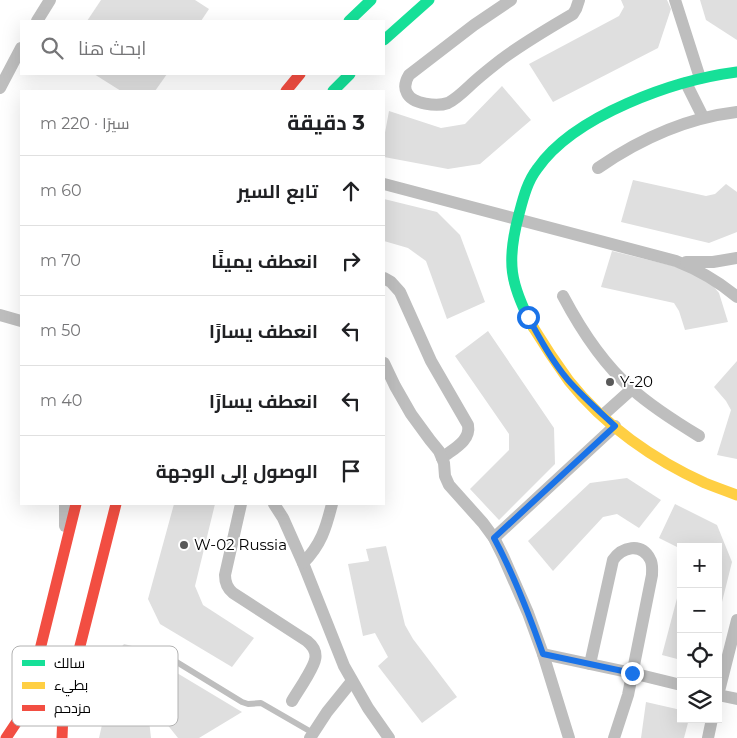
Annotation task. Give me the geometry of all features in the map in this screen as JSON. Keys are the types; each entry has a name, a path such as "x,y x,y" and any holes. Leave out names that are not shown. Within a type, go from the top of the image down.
{"street":[{"path":"38,20 50,0"},
{"path":"350,20 371,0"},
{"path":"385,39 430,0"},
{"path":"511,0 474,25 410,75 406,79 405,84 408,95 418,102 435,105 452,101 529,40 573,14 580,0"},
{"path":"676,0 700,78"},
{"path":"0,88 20,50"},
{"path":"737,72 700,78 648,95 587,125 560,143 536,170 528,186 517,219 512,242 514,281 528,317 539,339 567,378 583,396 615,426 648,452 704,483 737,495"},
{"path":"287,90 299,75"},
{"path":"334,90 349,75"},
{"path":"686,83 703,117"},
{"path":"598,168 639,142 668,129 703,117 737,112"},
{"path":"385,184 676,261 710,276 737,297"},
{"path":"676,261 713,262 737,258"},
{"path":"385,279 400,292 431,361 468,425 469,429 466,438 442,458"},
{"path":"563,296 581,328 595,347 632,389 664,414 699,436"},
{"path":"0,314 20,321"},
{"path":"385,365 411,414 439,451 446,481 483,523 494,538 503,556 528,613 543,654 569,738"},
{"path":"603,415 632,389"},
{"path":"494,538 615,426"},
{"path":"65,505 66,540"},
{"path":"40,646 76,505"},
{"path":"80,646 116,505"},
{"path":"241,505 224,575 229,590 307,640 314,648 315,661 292,702"},
{"path":"275,505 283,518 304,563 341,659 368,708 389,738"},
{"path":"304,563 311,556 321,539 332,505"},
{"path":"590,664 613,560 624,550 631,548 639,549 650,559 652,575 628,695 614,738"},
{"path":"722,679 737,620"},
{"path":"543,654 677,684"},
{"path":"312,735 326,712 352,681"},
{"path":"722,696 737,699"},
{"path":"708,738 711,723"},
{"path":"6,738 14,726"}],"lane":[{"path":"178,663 242,702 248,704 261,703 312,735"}],"building":[{"path":"101,0 195,0 209,9 202,20 88,20"},
{"path":"621,0 667,0 671,9 658,48 553,102 529,64 619,16 624,7"},
{"path":"700,0 737,0 737,40 706,20"},
{"path":"96,75 166,75 156,90 119,90"},
{"path":"502,86 531,120 480,164 448,169 385,157 385,133 389,111 441,128 465,124"},
{"path":"633,180 706,196 715,194 726,184 737,192 737,232 709,243 621,222"},
{"path":"385,199 437,212 460,235 485,302 447,319 426,261 408,248 385,241"},
{"path":"612,251 702,273 719,293 728,322 685,330 679,311 674,303 601,287"},
{"path":"488,331 554,428 555,464 499,520 470,489 509,450 509,434 455,356"},
{"path":"737,361 737,459 717,455 731,410 714,387"},
{"path":"627,478 661,500 639,528 617,514 603,517 553,571 528,541 590,483"},
{"path":"675,504 717,525 732,562 722,602 722,543 677,543 677,547 659,538"},
{"name":"W-02 Russia","path":"174,505 215,505 195,586 203,605 254,638 232,667 160,624 148,599"},
{"path":"386,546 405,625 413,639 457,697 422,723 378,666 388,657 375,633 363,636 348,564 369,561 366,549"},
{"path":"677,598 677,659 662,655"},
{"path":"178,674 242,712 199,738 178,738 168,726 178,726"},
{"path":"646,702 677,709 677,723 688,723 684,738 641,738"},
{"path":"102,726 150,726 151,738 99,738"}],"traffic: fast":[{"path":"350,20 371,0"},
{"path":"385,39 429,0"},
{"path":"533,327 515,285 512,272 512,246 522,202 528,185 537,169 554,150 575,132 628,103 685,83 737,72"},
{"path":"334,90 349,75"}],"traffic: slow":[{"path":"533,327 569,381 614,427 667,464 705,483 737,495"}],"traffic: jam":[{"path":"287,90 299,75"},
{"path":"41,646 76,505"},
{"path":"80,646 116,505"},
{"path":"6,738 14,726"},
{"path":"62,726 62,738"}],"place":[{"name":"Y-20","path":"610,382"},
{"name":"W-02 Russia","path":"184,545"}],"route":[{"path":"528,317 539,339 567,378 615,426 494,538 528,613 543,654 632,673"}]}
